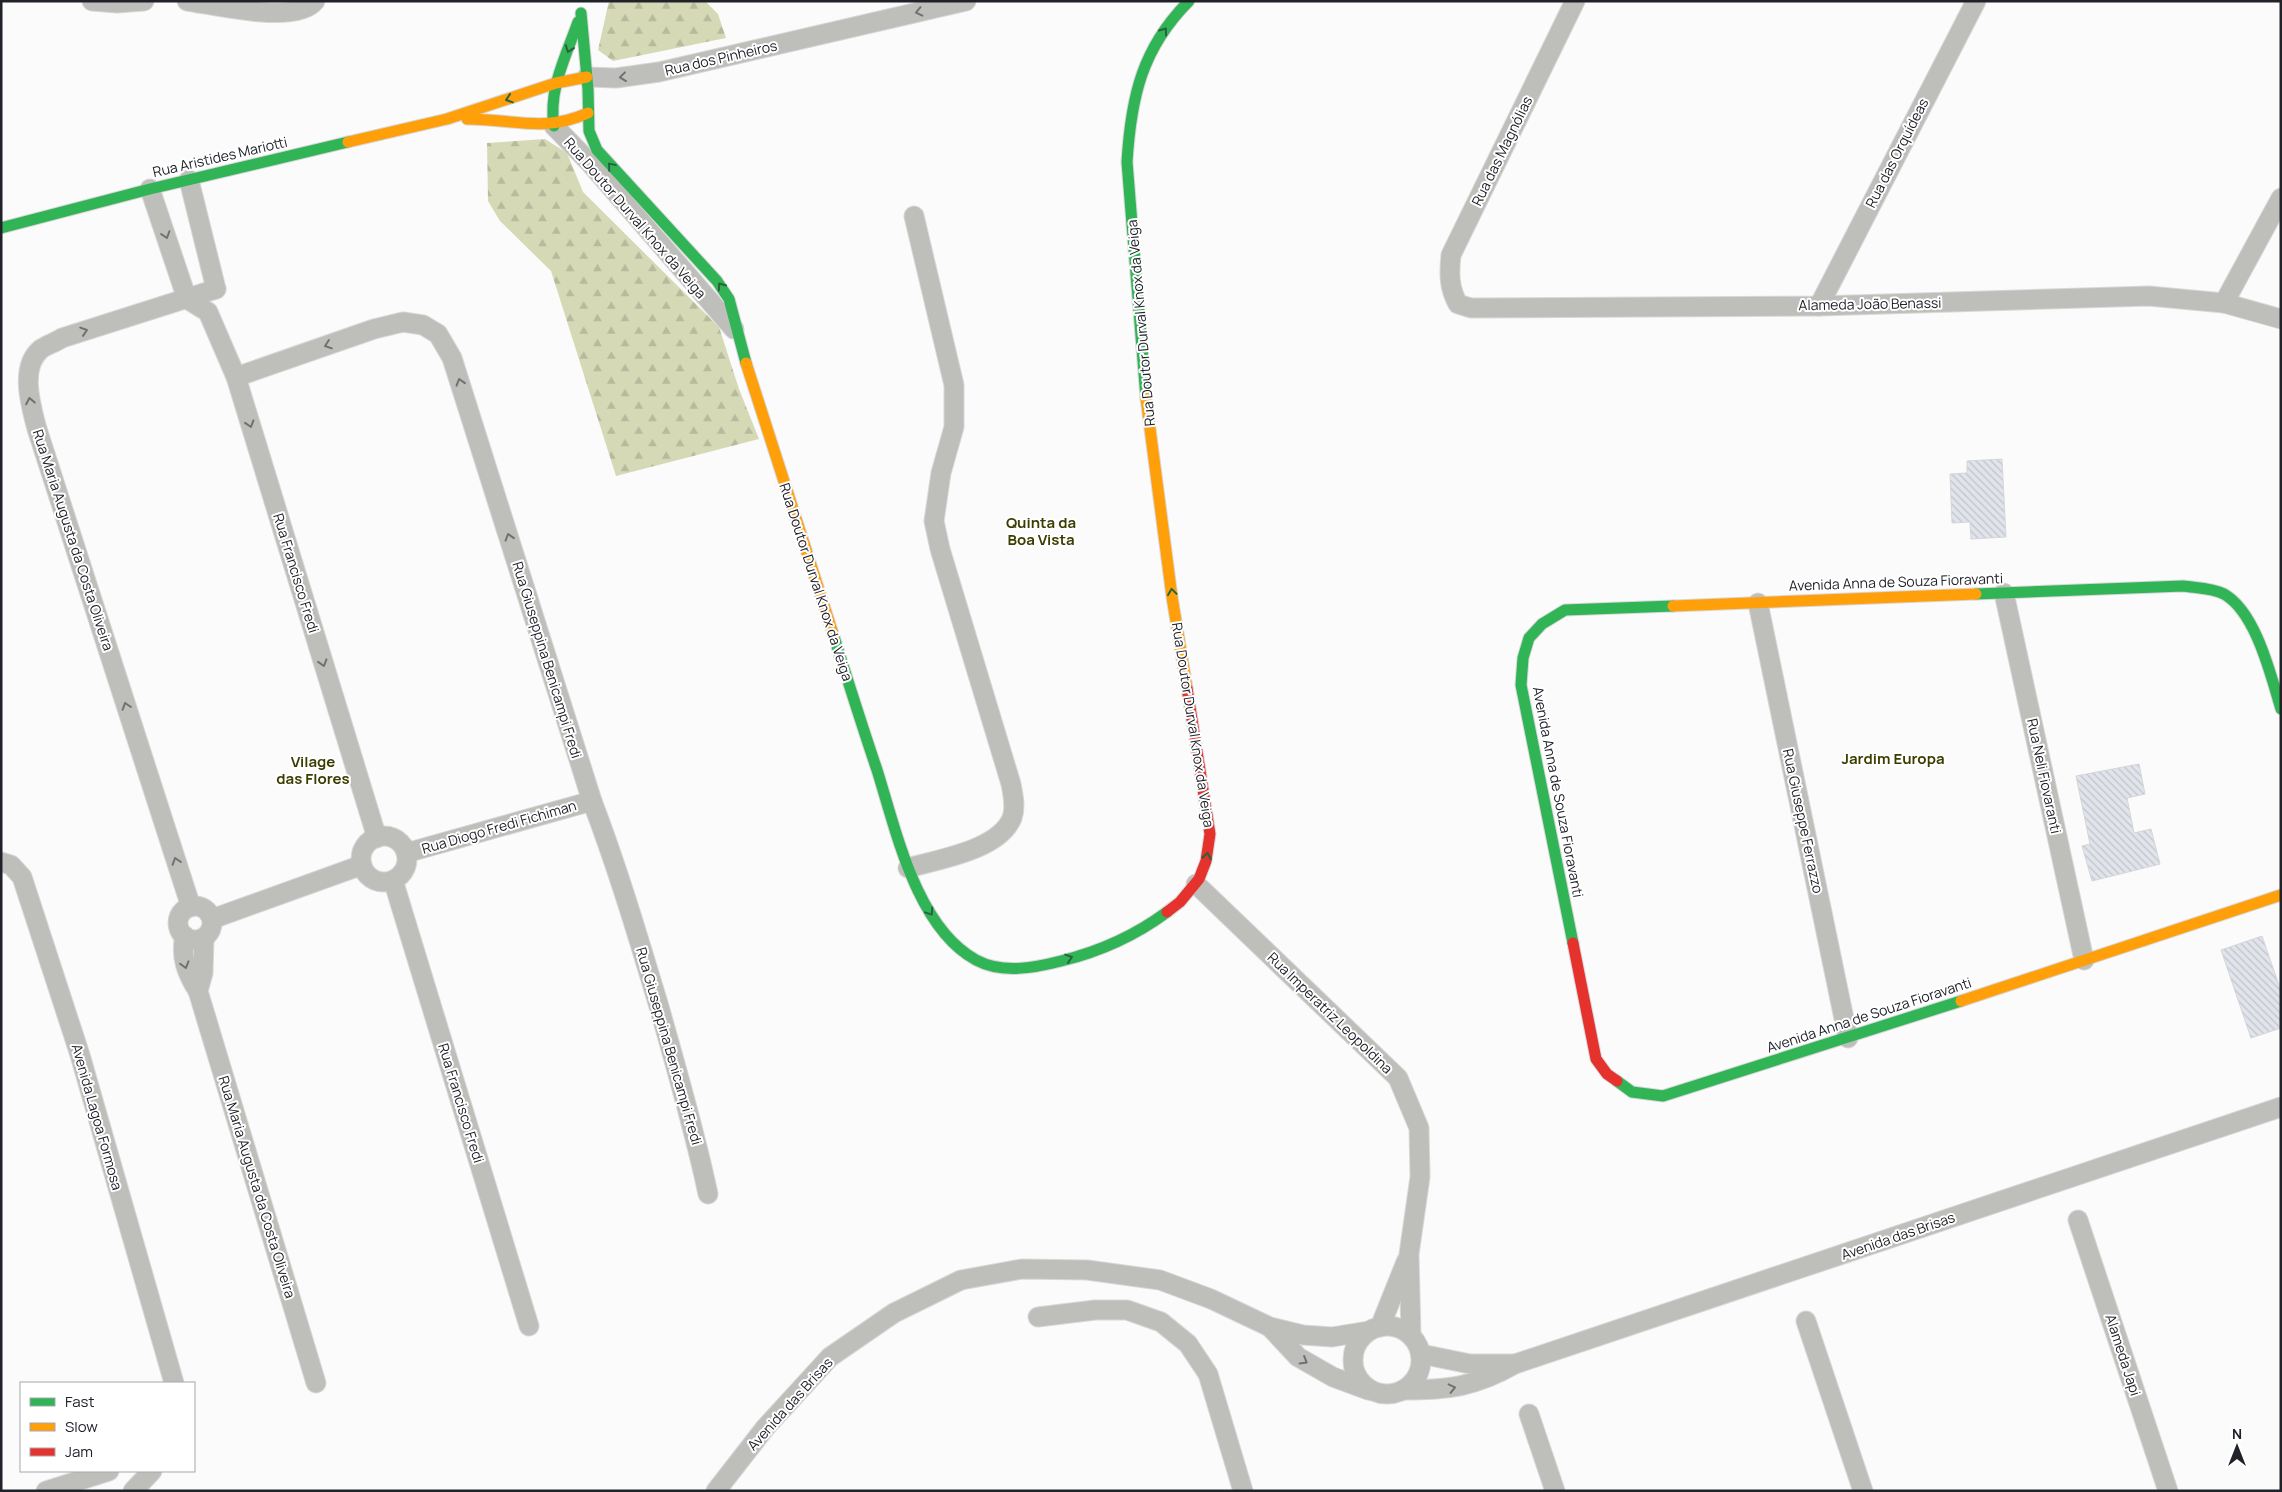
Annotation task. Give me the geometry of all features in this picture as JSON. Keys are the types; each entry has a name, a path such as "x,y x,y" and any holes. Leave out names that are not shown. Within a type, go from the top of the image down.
{"street":[{"path":"92,1 144,1"},
{"path":"187,1 253,11 289,13 311,6 315,1"},
{"path":"580,14 587,77 588,113 554,126 551,108 556,83 584,1"},
{"name":"Rua dos Pinheiros","path":"587,77 616,78 659,72 966,1"},
{"name":"Rua das Magnólias","path":"1458,304 1452,293 1449,278 1451,255 1575,1"},
{"name":"Rua das Orquídeas","path":"1819,306 1976,1"},
{"name":"Rua Doutor Durval Knox da Veiga","path":"588,113 589,131 597,150 717,281 729,299 736,332 908,868 926,907 945,933 968,954 991,966 1012,968 1042,967 1118,942 1156,922 1181,901 1196,884 1204,868 1210,834 1172,597 1144,385 1128,162 1128,125 1134,94 1150,50 1180,5"},
{"name":"Rua Aristides Mariotti","path":"1,228 150,189 448,119 556,83 587,77"},
{"name":"Rua Aristides Mariotti","path":"448,119 501,120 536,126 554,126"},
{"name":"Rua Doutor Durval Knox da Veiga","path":"554,126 591,164 736,332"},
{"path":"150,189 187,299 208,312 216,290 189,180"},
{"path":"2224,303 2281,198"},
{"path":"908,868 992,841 1005,830 1012,816 1014,800 1011,784 943,559 934,520 942,474 954,427 954,385 914,216"},
{"name":"Rua Maria Augusta da Costa Oliveira","path":"216,290 62,338 40,350 29,371 28,396 191,907 182,912 178,922 184,936 182,952 184,963 189,978 198,991 316,1383"},
{"name":"Alameda João Benassi","path":"1458,304 1471,308 1819,306 2149,296 2224,303 2281,319"},
{"name":"Rua Francisco Fredi","path":"208,312 236,377 377,838"},
{"name":"Rua Giuseppina Benicampi Fredi","path":"236,377 403,322 423,325 438,334 452,358 653,987 696,1138 708,1194"},
{"name":"Avenida Anna de Souza Fioravanti","path":"2281,709 2261,649 2243,612 2228,596 2210,590 2183,586 1565,610 1542,622 1529,637 1522,654 1521,685 1596,1059 1607,1074 1632,1092 1663,1096 1848,1038 2281,895"},
{"name":"Rua Neli Fiovaranti","path":"2004,593 2084,960"},
{"name":"Rua Giuseppe Ferrazzo","path":"1758,603 1848,1038"},
{"name":"Rua Diogo Fredi Fichiman","path":"406,853 592,801"},
{"path":"377,838 365,846 361,859 362,865 368,876 374,880 380,882 393,880"},
{"name":"Rua Diogo Fredi Fichiman","path":"377,838 394,839 399,842 406,853 403,872 393,880"},
{"name":"Avenida Lagoa Formosa","path":"1,862 11,865 22,877 25,886 80,1055 174,1382"},
{"path":"191,907 196,906 206,910 212,919 362,865"},
{"name":"Rua Francisco Fredi","path":"393,880 529,1326"},
{"name":"Rua Imperatriz Leopoldina","path":"1196,884 1398,1078 1419,1128 1420,1177 1409,1254 1410,1335"},
{"name":"Rua Maria Augusta da Costa Oliveira","path":"198,991 203,973 204,938 211,930 212,919"},
{"path":"184,936 194,940 204,938"},
{"name":"Avenida das Brisas","path":"1403,1390 1446,1390 1493,1377 1515,1364 2281,1107"},
{"name":"Alameda Japi","path":"2078,1220 2168,1491"},
{"name":"Rua Imperatriz Leopoldina","path":"1375,1329 1409,1254"},
{"name":"Avenida das Brisas","path":"716,1491 765,1428 830,1357 894,1313 961,1280 1022,1269 1087,1270 1160,1280 1211,1299 1270,1327 1303,1335 1332,1337 1375,1329"},
{"path":"1038,1317 1095,1310 1128,1310 1161,1322 1188,1344 1208,1374 1243,1491"},
{"path":"1806,1321 1863,1491"},
{"name":"Avenida das Brisas","path":"1270,1327 1298,1357 1333,1377 1372,1391"},
{"path":"1397,1328 1410,1335 1417,1344 1421,1354 1418,1375 1412,1384 1393,1394 1372,1391 1362,1384 1356,1374 1353,1362 1354,1350 1360,1339 1375,1329 1397,1328"},
{"name":"Avenida das Brisas","path":"1421,1354 1470,1364 1515,1364"},
{"path":"1529,1414 1555,1491"},
{"path":"46,1491 106,1472"},
{"path":"133,1491 151,1472"}],"green space":[{"path":"609,1 705,1 718,14 726,38 613,61 598,50"},
{"path":"545,139 567,153 583,192 719,327 739,389 759,439 616,476 551,271 500,221 488,201 487,143"}],"building":[{"path":"2002,459 2006,537 1971,539 1970,522 1952,523 1950,474 1967,473 1967,461"},
{"path":"2139,764 2145,794 2127,798 2134,833 2151,829 2160,864 2092,881 2082,846 2090,844 2076,776"},
{"path":"2262,936 2281,991 2281,1028 2251,1038 2221,950"}],"traffic: fast":[{"path":"1146,398 1127,162 1129,138 1136,95 1150,55 1160,37 1189,1"},
{"path":"581,13 588,89 589,131 597,150 717,281 729,299 746,363"},
{"path":"554,126 553,113 556,86 578,22"},
{"path":"1,228 150,189 348,142"},
{"path":"1976,594 2183,586 2219,592 2235,603 2245,615 2253,630 2261,646 2281,709"},
{"path":"1573,943 1521,685 1523,658 1529,638 1542,624 1565,610 1673,606"},
{"path":"834,637 911,875 923,901 938,925 955,945 976,960 996,967 1040,966 1103,948 1143,928 1167,912"},
{"path":"1617,1081 1632,1092 1663,1096 1961,1001"}],"traffic: slow":[{"path":"348,142 447,119 556,83 587,77"},
{"path":"467,119 542,124 572,119 588,113"},
{"path":"746,363 834,637"},
{"path":"1146,398 1172,597 1187,688"},
{"path":"1673,606 1976,594"},
{"path":"1961,1001 2281,895"}],"traffic: jam":[{"path":"1167,912 1180,902 1199,879 1206,861 1210,834 1187,688"},
{"path":"1573,943 1596,1059 1607,1074 1617,1081"}],"district":[{"name":"Quinta da Boa Vista","path":"1041,532"},
{"name":"Jardim Europa","path":"1893,759"},
{"name":"Vilage das Flores","path":"313,770"}]}
